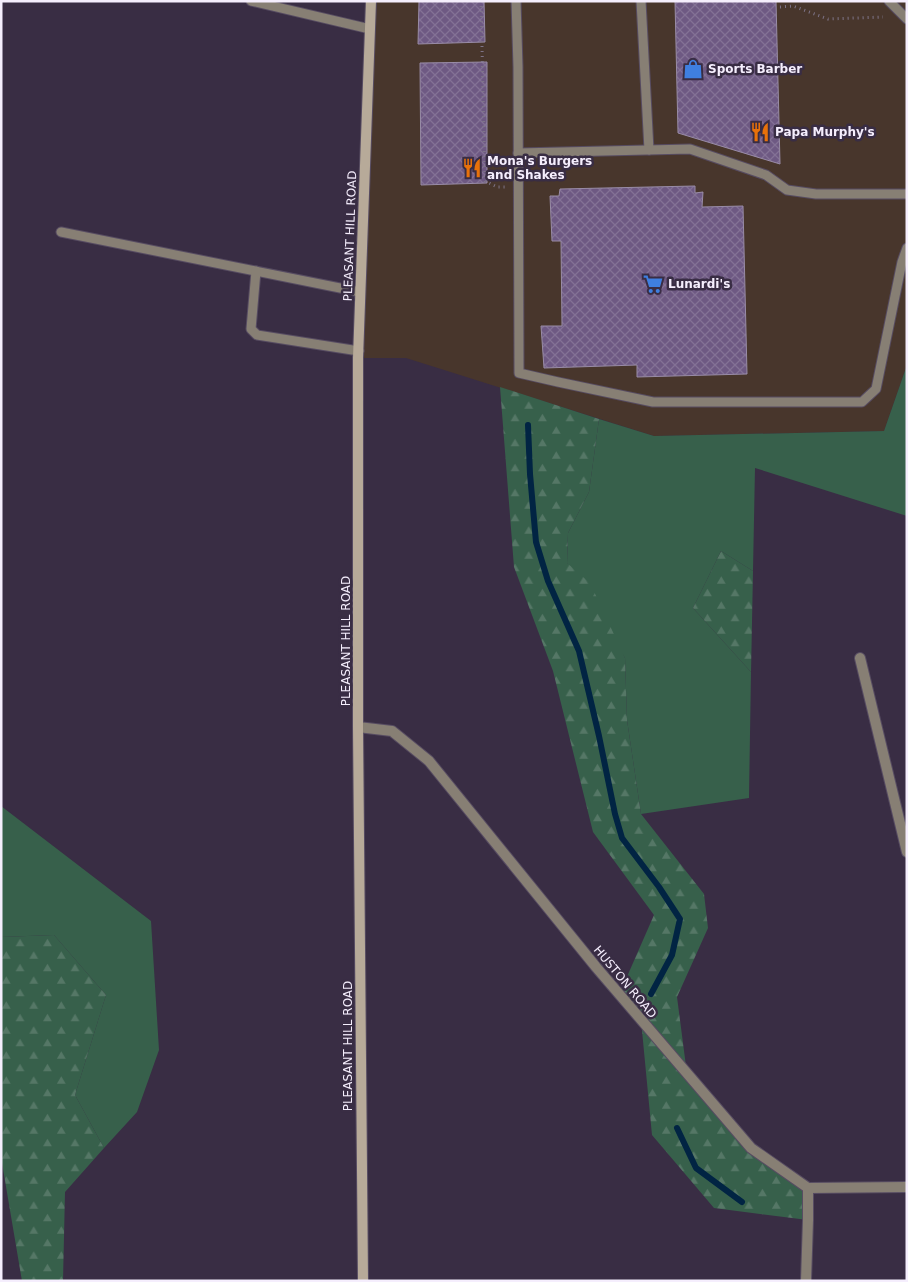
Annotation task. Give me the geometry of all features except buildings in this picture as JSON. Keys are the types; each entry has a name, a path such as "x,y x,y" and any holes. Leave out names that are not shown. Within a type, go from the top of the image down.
{"main road":[{"name":"PLEASANT HILL ROAD","path":"363,1281 358,727 359,351 371,1"}],"street":[{"path":"860,658 907,852"},
{"name":"HUSTON ROAD","path":"358,727 392,731 429,761 596,967 751,1148 808,1188"},
{"path":"806,1281 808,1188 907,1188"}],"lane":[{"path":"251,1 370,29"},
{"path":"516,1 518,38 518,373 653,402 862,402 876,389 902,262 907,248"},
{"path":"641,1 649,150"},
{"path":"892,4 907,18"},
{"path":"518,153 690,149 766,175 787,190 816,194 907,194"},
{"path":"61,232 360,292"},
{"path":"256,271 251,329 257,336 359,351"}],"path":[{"path":"481,1 485,181 497,187 518,186"},
{"path":"780,7 793,6 828,18 884,17 892,4"}],"shaded area":[{"path":"371,1 907,1 907,365 884,431 654,436 406,358 358,358"}],"green space":[{"path":"907,365 907,516 755,468 753,571 721,551 693,608 751,672 749,798 641,814 627,720 625,658 567,563 568,533 589,492 599,419 654,436 884,431"},
{"path":"500,387 599,419 589,492 568,533 567,563 590,583 625,658 627,720 641,814 704,894 708,928 677,997 687,1074 751,1148 808,1188 808,1220 714,1208 652,1135 641,1020 619,995 654,915 593,832 553,671 514,567"},
{"path":"721,551 753,571 751,672 693,608"},
{"path":"1,806 151,921 159,1050 137,1112 104,1148 75,1095 106,995 54,935 1,937"},
{"path":"54,935 106,995 75,1095 104,1148 65,1192 63,1281 22,1281 1,1157 1,937"}],"waterway":[{"path":"528,425 536,542 548,581 579,651 622,838 659,887 680,919 672,955 651,994"},
{"path":"677,1128 696,1168 742,1202"}],"place":[{"name":"Sports Barber","path":"693,69"},
{"name":"Papa Murphy's","path":"760,132"},
{"name":"Mona's Burgers and Shakes","path":"472,168"},
{"name":"Lunardi's","path":"653,284"}]}
